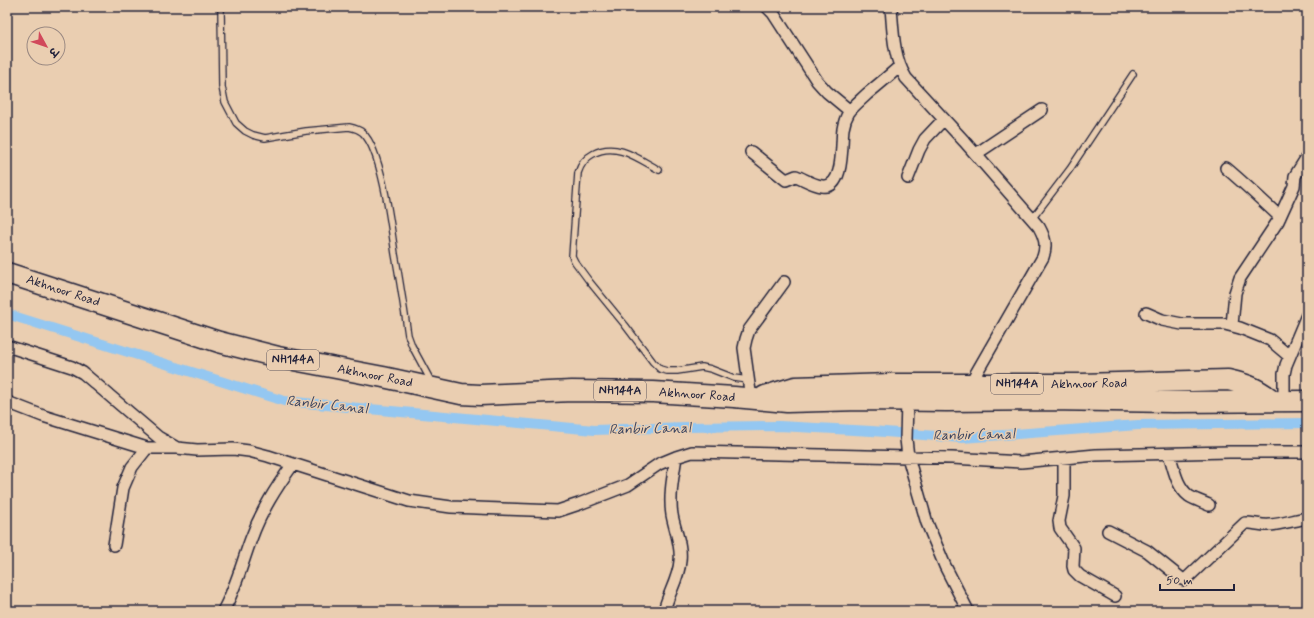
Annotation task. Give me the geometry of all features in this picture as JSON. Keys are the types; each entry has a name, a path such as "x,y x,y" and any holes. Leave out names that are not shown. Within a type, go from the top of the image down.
{"highway":[{"name":"Akhnoor Road","path":"7,273 219,342 278,357 383,377 461,394 480,395 588,391 752,393 795,387 891,384 1081,384 1228,380 1247,384 1279,401"},
{"name":"Akhnoor Road","path":"752,393 787,402 860,400 1049,400 1173,402 1307,401"}],"street":[{"path":"767,7 777,18 817,81 827,92 850,111"},
{"path":"891,7 896,54 906,78 976,154 1039,227 1045,238 1046,244 1043,258 970,384"},
{"path":"751,152 786,180 796,176 821,186 827,186 832,183 837,176 840,166 845,120 850,111 858,102 900,66"},
{"path":"976,154 1042,110"},
{"path":"908,178 925,139 944,119"},
{"path":"1232,325 1235,293 1240,278 1280,217 1284,204 1294,186 1295,176 1307,157"},
{"path":"1226,168 1247,185 1251,191 1280,217"},
{"path":"752,393 744,348 746,339 749,330 784,282"},
{"path":"1146,313 1162,320 1182,324 1212,323 1232,325 1270,340 1289,356"},
{"path":"1279,401 1289,356 1307,315"},
{"path":"7,346 72,367 83,373 158,437 178,448"},
{"path":"907,401 906,439 908,457 927,523 945,566 968,611"},
{"path":"7,402 43,416 147,448 178,448 197,450 233,449 249,451 409,501 450,507 558,511 628,485 659,464 692,452 952,458 1021,462 1096,455 1307,452"},
{"path":"114,545 123,488 132,467 147,448"},
{"path":"1169,454 1177,478 1183,489 1190,496 1209,505"},
{"path":"664,611 678,572 680,561 680,548 672,516 671,502 676,457"},
{"path":"1064,458 1064,496 1059,521 1060,528 1074,548 1074,570 1080,576 1115,596"},
{"path":"224,611 231,597 250,540 260,517 271,496 293,464"},
{"path":"1108,531 1147,552 1185,580 1245,523 1270,525 1307,518"}],"lane":[{"path":"221,10 222,87 225,102 236,123 240,127 253,135 265,138 306,131 349,127 356,128 364,133 371,145 377,160 387,200 408,336 435,389"},
{"path":"1032,220 1070,169 1133,74"},
{"path":"659,170 636,157 616,149 599,151 585,160 578,173 572,256 588,281 660,369 677,371 702,367 711,369 734,378 752,393"}],"waterway":[{"name":"Ranbir Canal","path":"7,314 284,401 594,430 779,426 962,438 1138,425 1307,423"}]}
